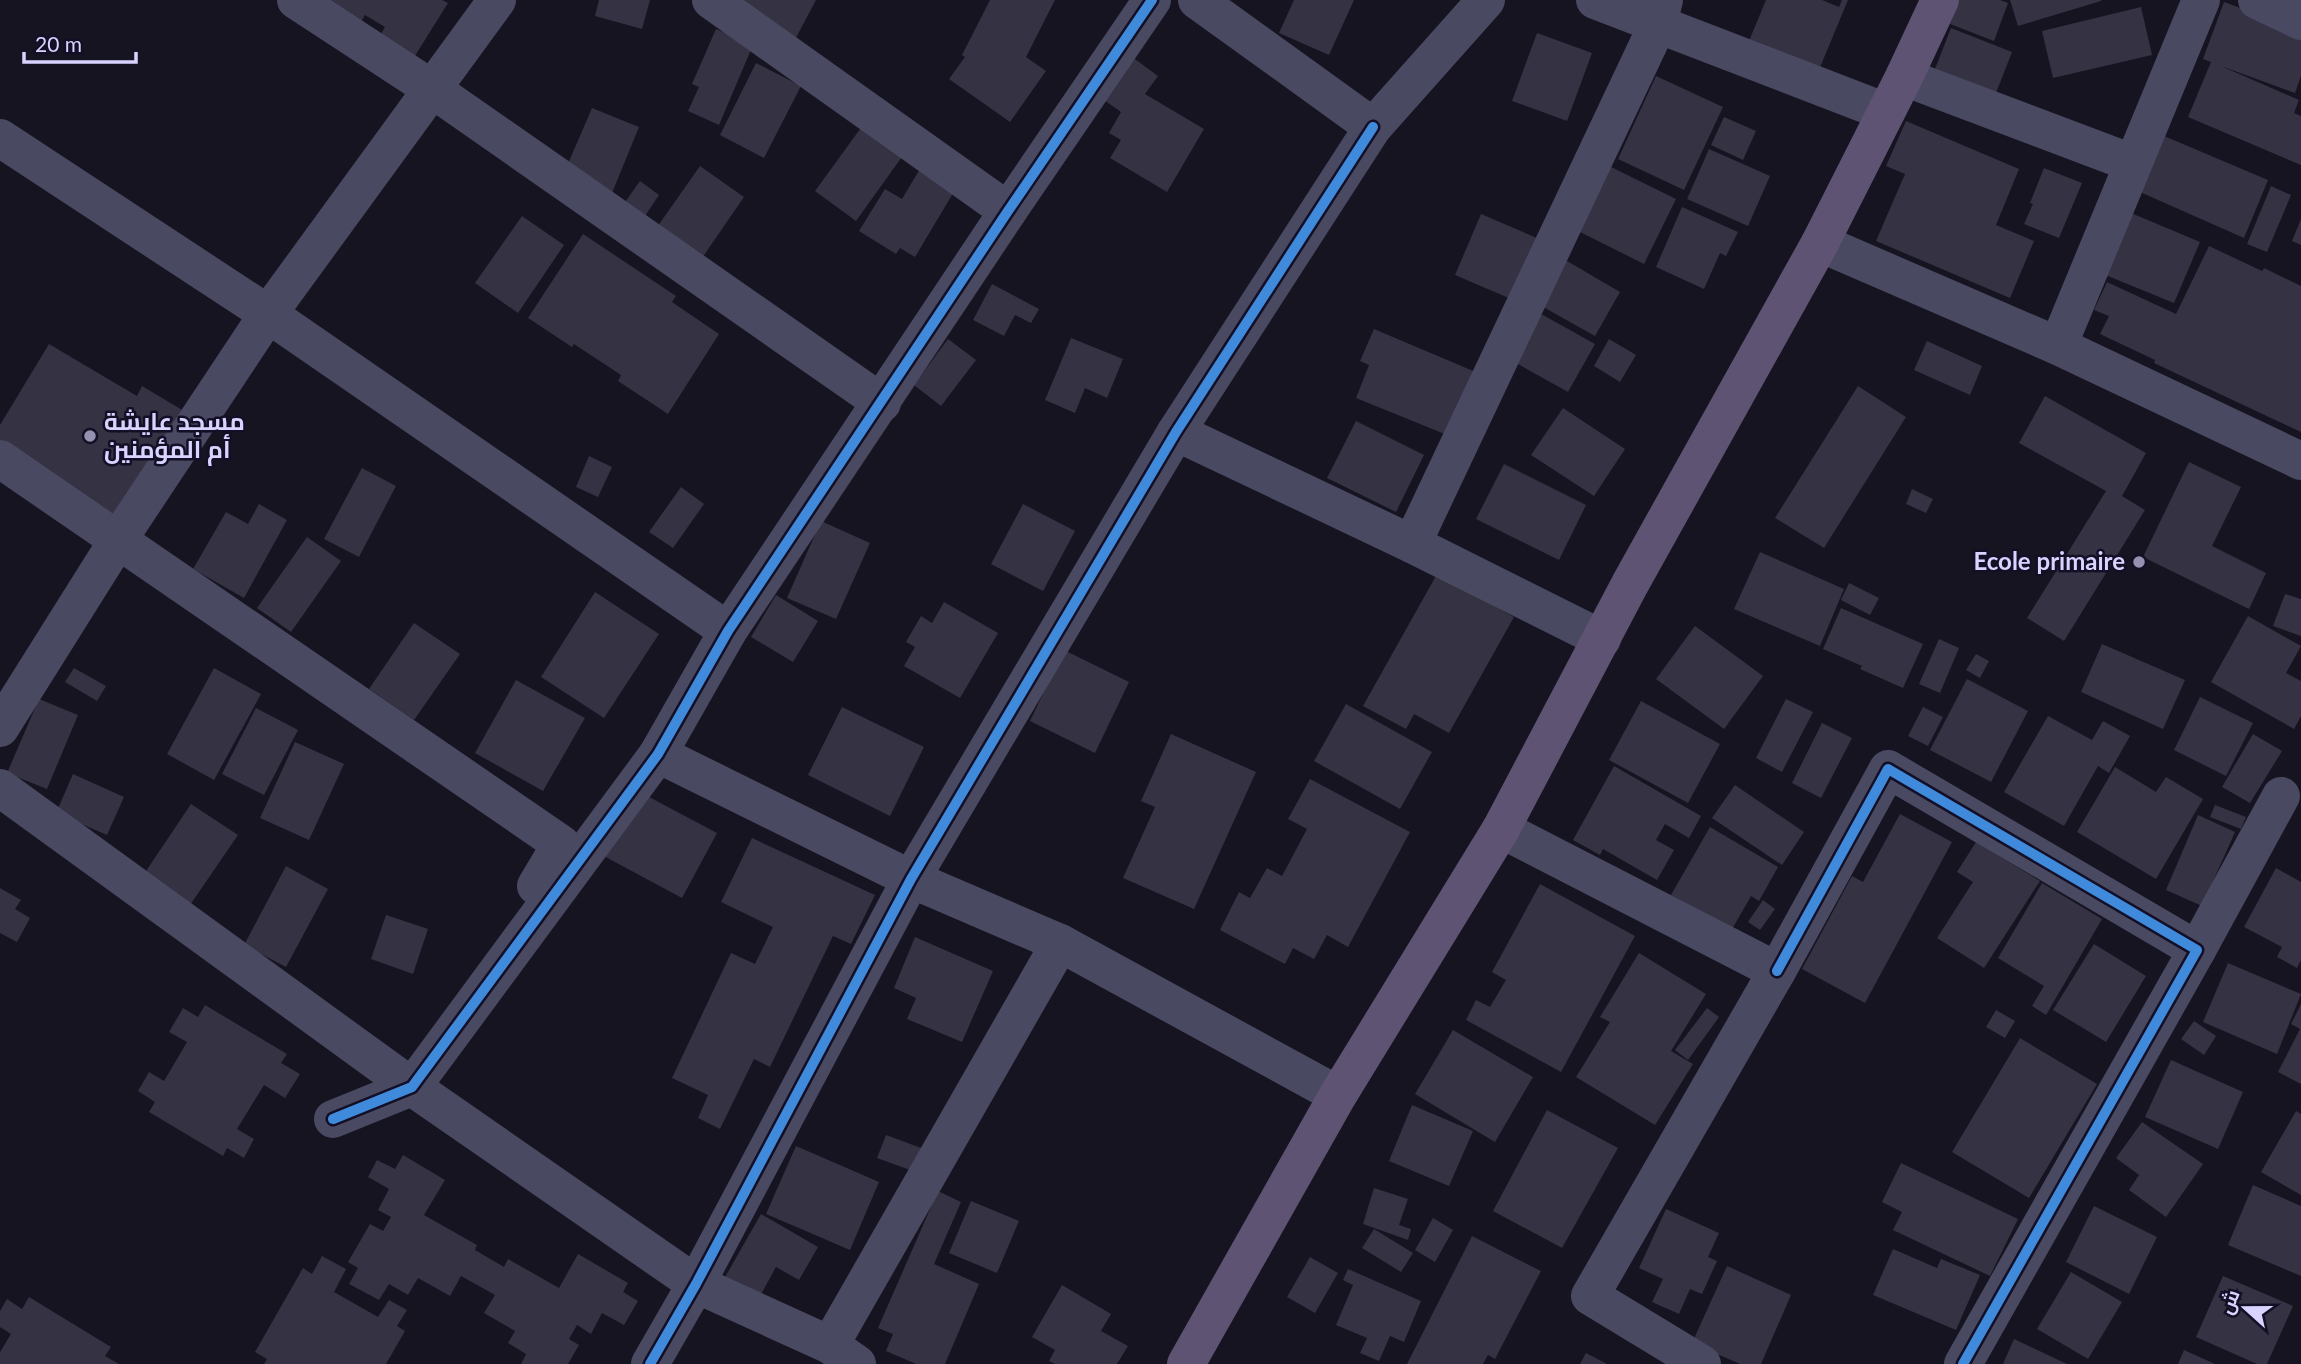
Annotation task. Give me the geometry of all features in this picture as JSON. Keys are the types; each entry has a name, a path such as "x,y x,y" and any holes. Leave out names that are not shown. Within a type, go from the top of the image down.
{"main road":[{"path":"1186,1364 1338,1096 1501,829 1569,696 1820,243 1940,0"}],"street":[{"path":"296,0 432,89 882,403"},
{"path":"0,728 118,540 268,314 497,0"},
{"path":"711,0 1008,211"},
{"path":"333,1119 412,1087 659,754 728,631 1152,0"},
{"path":"1197,0 1373,127"},
{"path":"650,1364 696,1284 911,879 1176,432 1373,127 1486,0"},
{"path":"1595,0 1661,12 1886,112"},
{"path":"2059,346 2200,0"},
{"path":"2257,0 2301,21"},
{"path":"1412,544 1661,12"},
{"path":"1904,77 2132,163"},
{"path":"0,138 268,314 728,631"},
{"path":"1820,243 2059,346 2301,461"},
{"path":"1176,432 1412,544 1602,639"},
{"path":"0,459 561,844 412,1087"},
{"path":"659,754 911,879 1060,943 1338,1096"},
{"path":"1702,1364 1590,1296 1777,971 1888,768 2197,950"},
{"path":"0,788 412,1087 696,1284 843,1355 1060,943"},
{"path":"1963,1364 2281,796"},
{"path":"1501,829 1777,971"}],"building":[{"path":"315,0 442,0 448,3 408,67 374,46 385,27 365,15 355,32"},
{"path":"599,0 650,0 642,29 595,16"},
{"path":"740,0 816,0 790,49"},
{"path":"990,0 1055,0 1026,57 1046,71 1010,122 949,79 965,57 962,55"},
{"path":"1294,0 1354,0 1329,55 1279,33"},
{"path":"1766,0 1822,0 1839,7 1842,0 1848,0 1816,77 1746,48"},
{"path":"1959,0 2000,0 2008,3 1994,41 1950,24"},
{"path":"2010,0 2101,0 2101,1 2018,26"},
{"path":"2224,2 2301,30 2301,76 2295,93 2221,66 2299,100 2294,113 2301,116 2301,165 2188,117 2211,62 2203,59"},
{"path":"2141,7 2152,55 2053,78 2042,31"},
{"path":"1951,28 2012,52 1987,116 1926,92"},
{"path":"716,29 753,45 719,125 688,111 699,87 692,84"},
{"path":"1537,33 1592,53 1567,121 1512,101"},
{"path":"1128,54 1158,76 1145,94 1204,129 1167,192 1110,158 1121,140 1109,133 1121,112 1083,85"},
{"path":"756,63 801,86 764,158 720,135"},
{"path":"1656,76 1723,107 1684,190 1618,159"},
{"path":"592,108 639,127 612,193 564,173"},
{"path":"1724,117 1756,131 1743,160 1711,145"},
{"path":"1906,121 2019,169 1996,225 2034,241 2010,298 1876,241 1905,174 1886,166"},
{"path":"863,125 904,154 856,221 815,191"},
{"path":"2164,136 2268,180 2244,238 2140,192"},
{"path":"1709,149 1770,176 1748,226 1687,199"},
{"path":"700,166 744,197 700,261 655,230"},
{"path":"1609,166 1676,199 1644,264 1578,231"},
{"path":"2044,168 2082,183 2059,238 2024,224"},
{"path":"920,169 955,190 915,257 900,248 896,254 859,231 885,189 902,199"},
{"path":"640,181 659,195 643,219 623,205"},
{"path":"2271,186 2291,195 2267,252 2247,244"},
{"path":"1682,207 1738,232 1726,256 1720,253 1704,289 1656,267"},
{"path":"2124,210 2200,242 2174,303 2098,272"},
{"path":"1481,214 1551,244 1525,305 1455,275"},
{"path":"522,216 564,245 518,313 475,283"},
{"path":"2301,219 2301,245 2292,241"},
{"path":"583,234 676,296 672,302 719,334 668,414 618,381 621,375 528,318"},
{"path":"2209,246 2301,286 2301,432 2154,363 2155,360 2100,334 2109,316 2094,310 2107,282 2176,314"},
{"path":"1562,258 1620,292 1595,336 1536,303"},
{"path":"992,284 1039,309 1031,323 1015,315 1004,336 973,320"},
{"path":"1534,310 1595,344 1568,392 1507,358"},
{"path":"1374,329 1478,373 1452,437 1356,398 1369,365 1360,361"},
{"path":"1071,338 1123,359 1107,398 1085,388 1075,413 1045,400"},
{"path":"948,339 976,360 941,406 914,385"},
{"path":"1609,339 1636,355 1620,382 1594,366"},
{"path":"1927,341 1982,366 1970,395 1914,370"},
{"path":"49,344 137,396 142,386 189,414 120,529 0,457 0,425"},
{"path":"1858,386 1906,417 1824,548 1775,518"},
{"path":"2045,396 2146,453 2122,496 2145,510 2064,641 2027,618 2106,491 2019,443"},
{"path":"1563,408 1625,449 1594,496 1531,455"},
{"path":"1356,421 1424,455 1396,512 1327,478"},
{"path":"589,456 612,467 598,497 576,487"},
{"path":"2189,462 2241,487 2212,546 2266,573 2249,609 2143,557"},
{"path":"1504,464 1586,505 1559,560 1476,519"},
{"path":"362,468 396,486 359,557 324,539"},
{"path":"681,487 704,504 673,548 649,532"},
{"path":"1912,489 1933,499 1926,513 1906,504"},
{"path":"259,504 287,520 244,598 193,569 226,512 248,524"},
{"path":"1023,504 1075,531 1043,591 991,564"},
{"path":"821,521 870,543 836,619 787,598"},
{"path":"307,537 341,561 291,632 257,608"},
{"path":"1760,552 1844,589 1820,646 1734,609"},
{"path":"1437,574 1514,617 1449,733 1414,714 1406,729 1363,706"},
{"path":"1849,583 1879,598 1870,615 1841,600"},
{"path":"595,592 659,634 604,718 541,677"},
{"path":"2285,594 2301,599 2301,636 2273,626"},
{"path":"776,595 818,621 793,662 751,637"},
{"path":"944,602 998,633 960,698 904,666 915,647 906,642 921,616 932,623"},
{"path":"1841,608 1923,644 1903,688 1823,649"},
{"path":"2248,616 2301,646 2286,673 2301,681 2301,716 2294,729 2211,682"},
{"path":"414,623 460,654 414,720 369,689"},
{"path":"1695,626 1763,676 1724,729 1656,679"},
{"path":"1939,639 1959,648 1940,693 1919,684"},
{"path":"2102,644 2185,680 2163,729 2081,692"},
{"path":"1064,650 1129,682 1095,753 1030,721"},
{"path":"1976,654 1989,661 1980,678 1966,670"},
{"path":"74,668 106,686 97,701 65,682"},
{"path":"214,668 261,694 214,780 167,754"},
{"path":"1967,679 2028,711 1991,782 1930,750"},
{"path":"516,680 585,718 543,791 475,753"},
{"path":"2200,697 2253,723 2226,776 2174,750"},
{"path":"39,699 78,715 47,789 7,773"},
{"path":"1786,699 1813,712 1782,772 1756,758"},
{"path":"1641,701 1720,744 1688,803 1609,760"},
{"path":"1346,704 1432,752 1400,809 1314,761"},
{"path":"842,707 924,747 890,816 808,775"},
{"path":"1923,707 1943,717 1928,746 1908,736"},
{"path":"256,708 298,730 264,795 222,774"},
{"path":"2048,716 2092,740 2103,721 2130,736 2109,773 2098,766 2064,826 2004,792"},
{"path":"1822,723 1852,738 1821,798 1792,783"},
{"path":"1171,734 1256,772 1194,909 1123,878 1155,807 1141,801"},
{"path":"2253,734 2282,751 2250,803 2222,787"},
{"path":"295,742 344,764 309,840 260,818"},
{"path":"1614,766 1701,816 1689,838 1665,824 1656,840 1674,850 1657,880 1603,849 1600,855 1573,840"},
{"path":"2115,767 2156,792 2166,777 2203,799 2156,879 2077,832"},
{"path":"73,774 124,797 107,835 56,813"},
{"path":"1310,779 1410,832 1348,947 1327,935 1314,959 1293,948 1285,964 1220,930 1239,892 1250,898 1267,868 1282,876 1307,829 1288,819"},
{"path":"1735,785 1804,832 1782,865 1712,818"},
{"path":"634,789 717,833 682,898 600,854"},
{"path":"191,804 238,835 188,908 142,877"},
{"path":"2215,805 2246,817 2241,829 2210,817"},
{"path":"1900,814 1952,842 1865,1003 1802,969 1852,876 1863,882"},
{"path":"2198,815 2235,832 2202,906 2166,890"},
{"path":"1710,827 1778,867 1759,901 1751,896 1731,931 1671,895"},
{"path":"752,838 875,895 851,944 833,936 770,1067 754,1059 720,1129 698,1118 708,1095 672,1078 731,953 755,964 773,927 721,902"},
{"path":"1976,842 2040,881 1984,968 1937,938 1973,882 1957,872"},
{"path":"286,866 328,889 286,967 244,945"},
{"path":"2276,868 2301,882 2301,960 2297,968 2277,957 2282,947 2244,927"},
{"path":"2042,883 2102,919 2046,1015 2032,1006 2044,986 1998,958"},
{"path":"1540,884 1635,936 1561,1072 1466,1020 1476,1000 1490,1007 1506,980 1492,972"},
{"path":"0,888 21,900 15,909 30,918 17,942 0,933"},
{"path":"1763,900 1775,909 1760,930 1748,922"},
{"path":"386,915 428,929 413,974 371,959"},
{"path":"915,937 993,971 962,1042 907,1019 916,998 894,988"},
{"path":"2094,944 2146,976 2106,1042 2053,1010"},
{"path":"1639,953 1706,994 1671,1051 1693,1064 1655,1125 1576,1077 1610,1022 1600,1017"},
{"path":"2228,963 2301,994 2277,1054 2203,1022"},
{"path":"2301,1004 2301,1084 2278,1072 2300,1029 2291,1024"},
{"path":"205,1005 287,1054 281,1063 300,1074 285,1098 264,1085 237,1129 254,1139 244,1158 227,1148 223,1156 149,1112 155,1102 138,1091 149,1072 164,1081 187,1042 169,1032 183,1008 198,1017"},
{"path":"1707,1008 1719,1017 1688,1060 1675,1050"},
{"path":"1996,1010 2015,1021 2005,1038 1986,1027"},
{"path":"2194,1021 2216,1036 2204,1055 2181,1039"},
{"path":"1453,1030 1533,1077 1495,1142 1415,1094"},
{"path":"2020,1038 2097,1084 2029,1198 1952,1152"},
{"path":"2171,1060 2243,1092 2218,1149 2145,1117"},
{"path":"1412,1105 1473,1131 1449,1186 1389,1161"},
{"path":"1547,1110 1618,1148 1562,1248 1493,1211"},
{"path":"2296,1111 2301,1114 2301,1195 2261,1172"},
{"path":"2142,1122 2203,1164 2166,1217 2129,1190 2139,1175 2116,1158"},
{"path":"886,1135 932,1152 924,1175 877,1158"},
{"path":"796,1146 879,1182 850,1250 766,1214"},
{"path":"403,1155 445,1180 424,1215 477,1245 475,1250 504,1267 508,1259 559,1288 578,1254 628,1283 623,1292 638,1301 624,1325 602,1313 591,1334 577,1325 569,1339 579,1345 568,1364 521,1364 526,1354 508,1343 515,1331 484,1313 495,1295 461,1276 450,1296 418,1278 408,1295 389,1284 379,1300 349,1284 358,1268 348,1262 370,1224 383,1231 391,1217 378,1210 389,1189 368,1177 377,1160 395,1169"},
{"path":"1901,1163 2018,1219 1990,1276 1893,1230 1902,1212 1882,1202"},
{"path":"2253,1185 2301,1206 2301,1276 2228,1245"},
{"path":"1374,1188 1408,1199 1399,1225 1411,1229 1408,1240 1363,1224"},
{"path":"938,1191 961,1202 934,1264 979,1284 945,1364 916,1364 886,1351 893,1334 878,1328"},
{"path":"971,1201 1019,1221 997,1273 949,1253"},
{"path":"2094,1206 2157,1237 2129,1294 2066,1262"},
{"path":"1666,1209 1719,1233 1708,1257 1717,1261 1702,1294 1690,1289 1679,1314 1652,1302 1663,1279 1639,1268"},
{"path":"761,1214 818,1247 799,1280 776,1267 759,1298 724,1279"},
{"path":"1433,1218 1453,1230 1435,1262 1415,1250"},
{"path":"1374,1229 1413,1253 1401,1272 1362,1248"},
{"path":"1472,1236 1541,1271 1495,1359 1488,1355 1483,1364 1407,1364"},
{"path":"1893,1249 1937,1268 1941,1259 1980,1275 1956,1330 1873,1295"},
{"path":"322,1256 346,1269 334,1292 378,1317 389,1300 407,1310 397,1326 405,1331 386,1364 264,1364 267,1359 255,1352 303,1268 312,1274"},
{"path":"1310,1257 1338,1273 1315,1313 1287,1297"},
{"path":"1727,1266 1791,1295 1761,1364 1740,1364 1692,1343"},
{"path":"1348,1269 1421,1301 1404,1342 1390,1336 1379,1361 1360,1353 1367,1338 1336,1325 1353,1285 1343,1280"},
{"path":"2071,1272 2122,1302 2088,1359 2037,1329"},
{"path":"2223,1276 2293,1306 2267,1364 2257,1364 2196,1337"},
{"path":"1062,1285 1111,1314 1101,1331 1128,1346 1117,1364 1055,1364 1049,1361 1055,1350 1032,1337"},
{"path":"29,1297 111,1347 105,1356 119,1364 0,1364 0,1352 11,1334 0,1327 0,1311 7,1299 22,1309"},
{"path":"2014,1339 2067,1364 2003,1364"},
{"path":"2184,1350 2215,1364 2178,1364"},
{"path":"1586,1353 1607,1364 1580,1364"}],"cycle path":[{"path":"333,1119 412,1087 658,754 728,631 1152,0"},
{"path":"650,1364 696,1284 911,879 1176,432 1373,127"},
{"path":"1777,971 1888,769 2197,950 1963,1364"}],"place":[{"name":"مسجد عايشة أم المؤمنين","path":"90,436"},
{"name":"Ecole primaire","path":"2139,562"}]}
